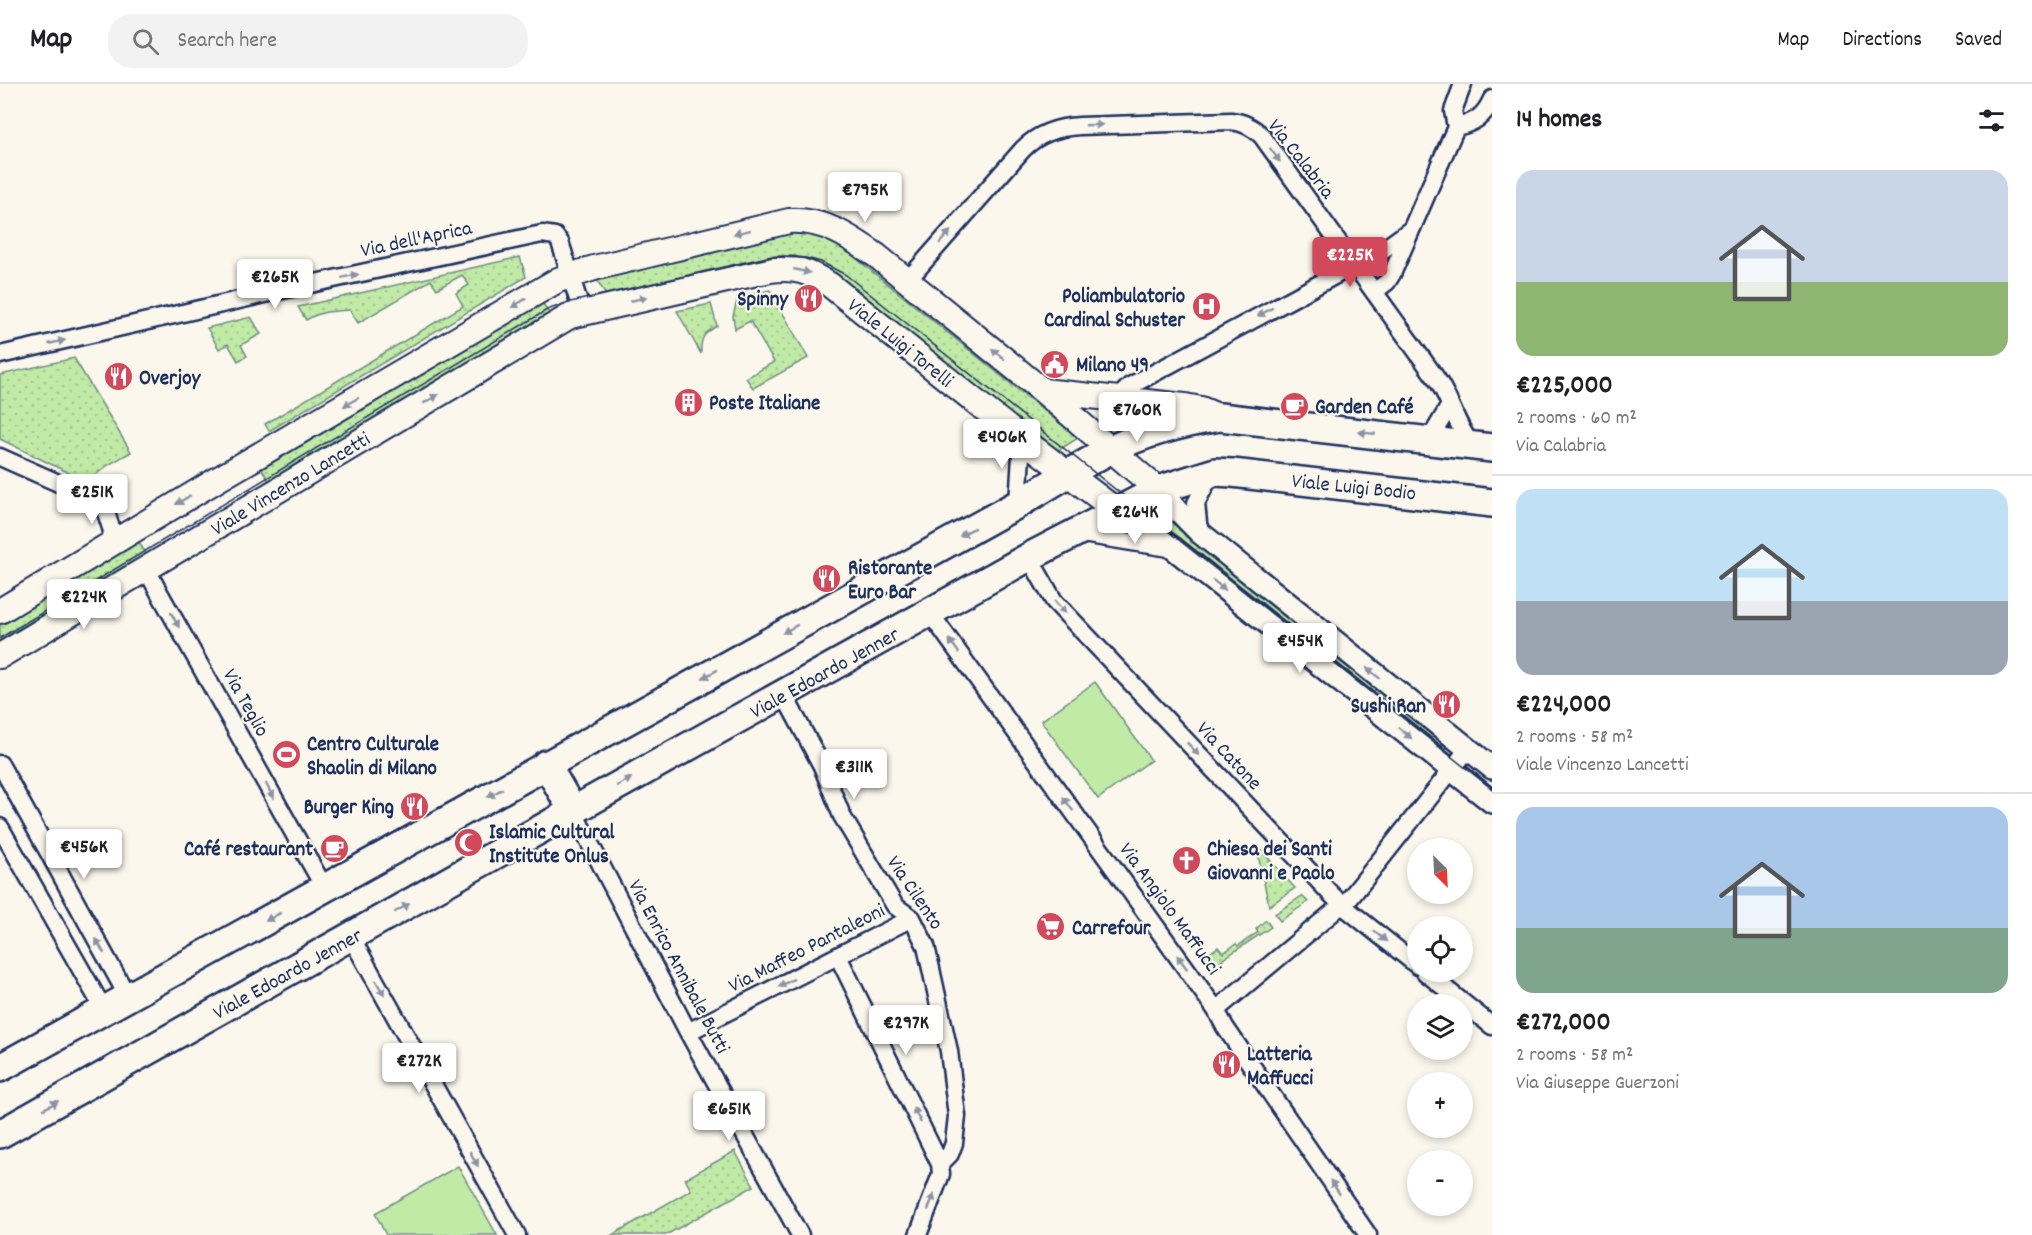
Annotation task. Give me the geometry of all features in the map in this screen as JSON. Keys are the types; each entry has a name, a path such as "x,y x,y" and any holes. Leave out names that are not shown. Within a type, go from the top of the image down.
{"main road":[{"name":"Viale Vincenzo Lancetti","path":"0,611 110,543 553,282 570,275 780,223 800,221 823,225 842,234 877,256 907,281"},
{"name":"Viale Vincenzo Lancetti","path":"0,656 565,318 582,312 770,270"},
{"name":"Viale Luigi Torelli","path":"770,270 802,270 822,280 1022,440 1117,512"},
{"path":"907,281 1043,391 1158,490"},
{"path":"1043,391 1191,406 1220,417"},
{"path":"0,1068 1018,504 1112,449 1149,434 1198,420 1220,417 1482,447"},
{"name":"Viale Edoardo Jenner","path":"0,1134 1029,557 1158,490 1215,472"},
{"name":"Viale Luigi Bodio","path":"1215,472 1492,503"},
{"path":"546,764 573,811"}],"street":[{"path":"1374,292 1387,282 1392,274 1456,127 1453,120 1454,107 1463,84"},
{"path":"1456,127 1469,124 1480,117 1488,109 1492,99"},
{"name":"Via Calabria","path":"907,281 1029,143 1047,132 1080,126 1231,121 1248,126 1262,136 1444,389 1464,436 1482,447"},
{"path":"1118,398 1130,386 1384,249 1409,231"},
{"name":"Via dell'Aprica","path":"0,355 278,291 543,234 555,236 560,242 570,275"},
{"path":"570,275 582,312"},
{"path":"1425,439 1434,432 1450,405"},
{"path":"1018,504 1022,440"},
{"path":"0,457 103,503 112,531 110,543"},
{"path":"1198,532 1196,503 1215,472"},
{"path":"1158,490 1198,532 1492,768"},
{"path":"1117,512 1136,522 1173,548 1492,802"},
{"path":"1076,533 1173,548"},
{"name":"Via Catone","path":"1029,557 1054,602 1342,905 1407,957"},
{"name":"Via Teglio","path":"146,570 325,889"},
{"name":"Via Angiolo Maffucci","path":"930,613 1216,1010 1225,1027 1368,1235"},
{"name":"Via Cilento","path":"784,695 822,766 842,816 895,906 912,918 926,946 936,985 952,1073 957,1116 954,1143 950,1154 941,1166 941,1174 918,1235"},
{"path":"1216,1010 1350,898 1468,749"},
{"path":"0,764 4,781 128,997"},
{"name":"Via Enrico Annibale Butti","path":"573,811 688,1032 800,1235"},
{"path":"0,827 104,1010"},
{"name":"Via Maffeo Pantaleoni","path":"688,1032 912,918"},
{"path":"351,937 517,1235"},
{"path":"838,956 941,1166"},
{"path":"1437,982 1492,1026"}],"green space":[{"path":"806,232 837,243 1078,438 1056,452 815,263 802,261 607,297 594,275 770,233"},
{"path":"520,257 526,277 269,431 265,424 463,306 456,293 469,285 462,275 437,289 431,280 358,323 350,310 322,313 306,320 298,307"},
{"path":"770,290 808,358 753,388 746,378 774,362 750,321 735,329 733,316 738,297"},
{"path":"539,298 551,316 272,486 258,463"},
{"path":"711,304 717,326 704,337 701,354 677,311"},
{"path":"251,317 261,334 241,345 247,356 238,361 228,344 219,349 207,328"},
{"path":"74,358 131,452 103,469 89,483 0,439 0,375"},
{"path":"1169,520 1450,744 1442,753 1155,528 1160,521 1166,524"},
{"path":"135,536 150,560 0,645 0,619"},
{"path":"1095,682 1151,760 1098,799 1041,721"},
{"path":"1259,848 1295,888 1269,906 1257,850"},
{"path":"1302,896 1308,902 1280,921 1275,914"},
{"path":"1266,920 1271,927 1211,967 1204,957 1218,947 1223,953 1236,944 1238,946 1258,932 1256,929"},
{"path":"735,1151 754,1186 666,1235 612,1235 691,1190 685,1179"},
{"path":"458,1166 497,1235 386,1235 375,1213"}],"tram line":[{"path":"0,638 547,310 566,303 773,257 806,258 821,262 846,275 1492,789"}],"place":[{"name":"Spinny","path":"809,298"},
{"name":"Poliambulatorio Cardinal Schuster","path":"1206,307"},
{"name":"Milano 49","path":"1055,364"},
{"name":"Overjoy","path":"118,377"},
{"name":"Poste Italiane","path":"688,402"},
{"name":"Garden Café","path":"1294,406"},
{"name":"Ristorante Euro Bar","path":"827,579"},
{"name":"Sushi Ran","path":"1447,705"},
{"name":"Centro Culturale Shaolin di Milano","path":"286,755"},
{"name":"Burger King","path":"415,806"},
{"name":"Islamic Cultural Institute Onlus","path":"468,843"},
{"name":"Café restaurant","path":"334,848"},
{"name":"Chiesa dei Santi Giovanni e Paolo","path":"1186,860"},
{"name":"Carrefour","path":"1051,927"},
{"name":"Latteria Maffucci","path":"1226,1065"}]}
